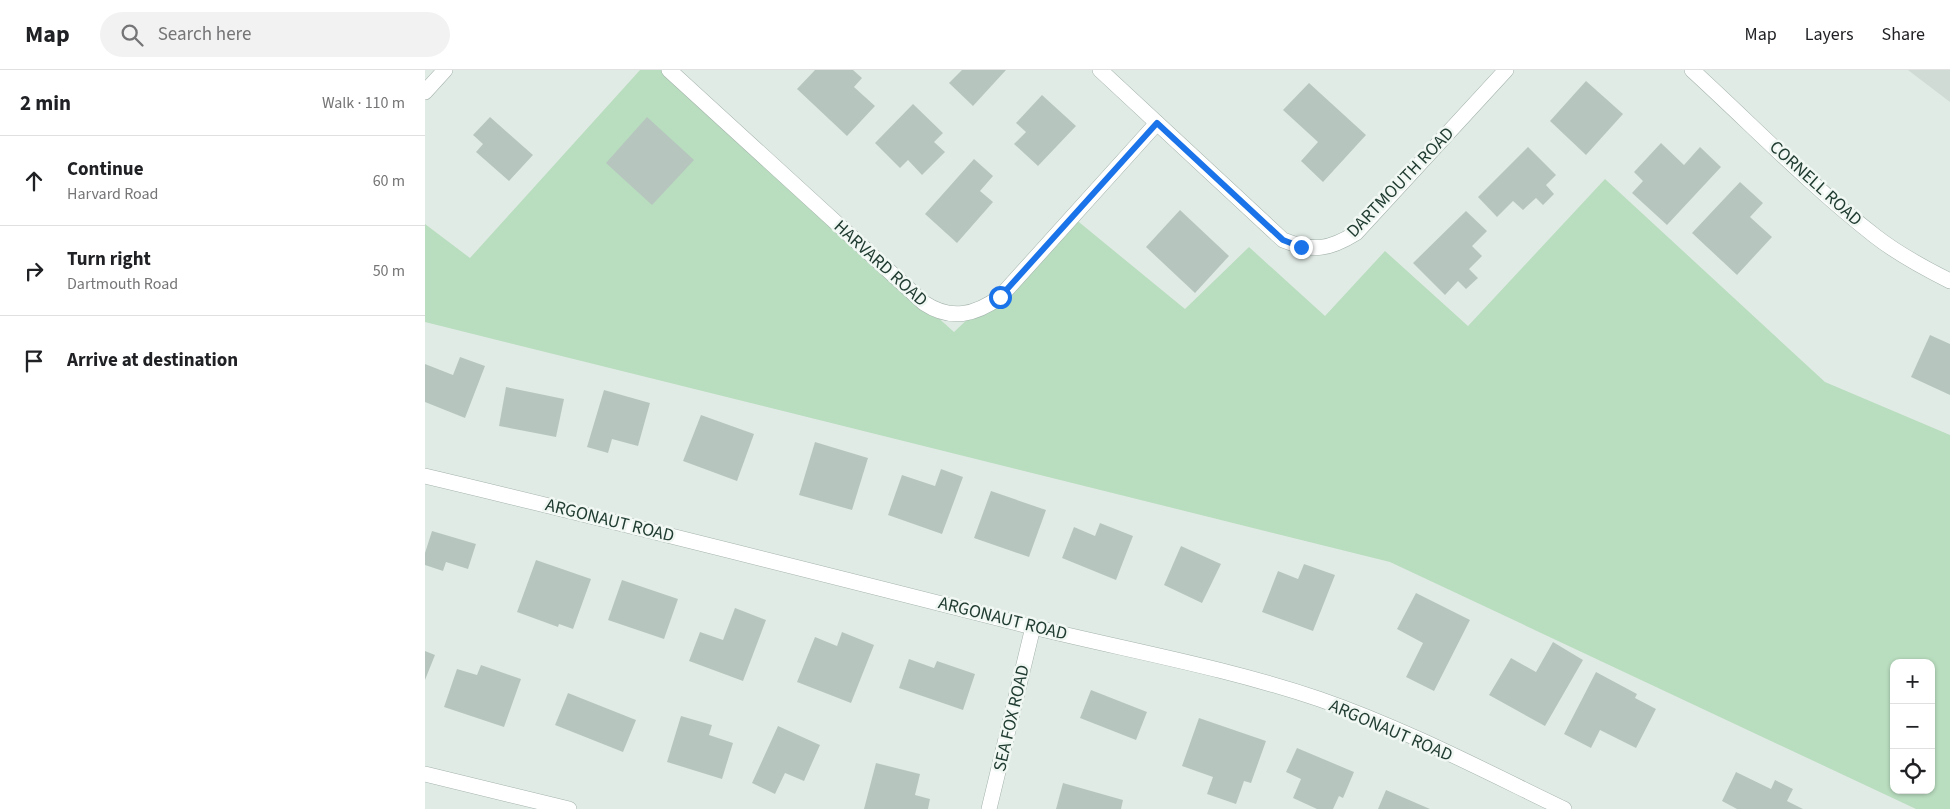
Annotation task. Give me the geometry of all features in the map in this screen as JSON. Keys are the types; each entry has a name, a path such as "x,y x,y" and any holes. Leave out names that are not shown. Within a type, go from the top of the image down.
{"street":[{"path":"425,92 445,70"},
{"name":"HARVARD ROAD","path":"669,70 924,303 931,308 949,314 967,314 985,308 1000,297 1157,123"},
{"name":"DARTMOUTH ROAD","path":"1100,70 1283,240 1301,247 1321,248 1339,244 1355,233 1506,70"},
{"name":"CORNELL ROAD","path":"1692,70 1837,204 1876,237 1919,265 1950,282"},
{"name":"ARGONAUT ROAD","path":"425,476 797,566 1033,627 1205,665 1264,681 1322,700 1406,733 1564,809"},
{"name":"SEA FOX ROAD","path":"989,809 1033,627"},
{"path":"425,774 569,809"}],"shaded area":[{"path":"1908,70 1950,70 1950,102"}],"green space":[{"path":"640,70 663,70 954,332 1074,218 1185,309 1249,247 1325,316 1385,251 1468,326 1605,179 1825,382 1950,435 1950,809 1916,809 1390,562 425,322 425,224 470,258"}],"building":[{"path":"815,70 853,70 862,78 854,87 875,106 847,136 797,89"},
{"path":"962,70 1006,70 973,106 949,83"},
{"path":"1586,81 1623,114 1586,155 1550,121"},
{"path":"1309,83 1366,135 1323,182 1301,161 1318,142 1283,110"},
{"path":"1042,95 1076,126 1038,166 1014,144 1026,132 1016,123"},
{"path":"913,104 943,133 934,142 945,152 922,175 908,160 900,168 875,143"},
{"path":"490,117 533,155 509,181 476,152 483,144 473,135"},
{"path":"647,117 694,160 652,205 606,163"},
{"path":"1661,143 1684,165 1700,147 1721,167 1667,225 1632,193 1643,181 1634,172"},
{"path":"1528,147 1556,175 1546,185 1554,194 1543,205 1536,198 1523,210 1513,201 1497,217 1478,197"},
{"path":"974,159 993,176 980,191 993,202 957,243 925,214"},
{"path":"1740,182 1763,203 1750,217 1772,237 1737,275 1692,233"},
{"path":"1180,210 1229,256 1195,293 1146,247"},
{"path":"1466,211 1487,231 1472,246 1482,256 1469,269 1478,278 1466,289 1458,281 1445,295 1413,263"},
{"path":"1930,335 1950,344 1950,395 1911,377"},
{"path":"460,357 485,366 465,418 425,402 425,364 453,375"},
{"path":"506,387 564,399 556,437 499,426"},
{"path":"604,390 650,403 638,446 612,439 608,453 587,447"},
{"path":"701,415 754,434 737,481 683,461"},
{"path":"815,442 868,458 852,510 799,495"},
{"path":"941,469 963,477 942,534 888,515 902,475 935,486"},
{"path":"991,491 1046,510 1029,557 974,538"},
{"path":"1100,523 1133,536 1116,580 1062,558 1074,527 1095,536"},
{"path":"432,531 476,544 468,569 446,562 443,571 425,565 425,553"},
{"path":"1181,546 1221,564 1202,603 1164,585"},
{"path":"536,560 591,579 573,629 559,624 558,627 517,612"},
{"path":"1304,564 1335,575 1313,631 1262,612 1278,571 1298,579"},
{"path":"622,580 678,599 664,639 608,620"},
{"path":"1416,593 1470,620 1434,691 1406,677 1423,643 1397,629"},
{"path":"735,608 766,620 743,681 689,661 700,632 723,640"},
{"path":"842,632 874,645 851,703 797,682 815,637 837,646"},
{"path":"1553,642 1583,660 1545,726 1489,695 1511,658 1536,672"},
{"path":"425,651 435,655 425,680"},
{"path":"909,659 934,668 937,661 975,674 963,710 899,688"},
{"path":"481,665 521,679 504,727 444,707 457,669 477,675"},
{"path":"1596,672 1637,694 1635,698 1656,709 1636,748 1600,730 1591,748 1564,734"},
{"path":"1091,690 1147,712 1136,740 1080,718"},
{"path":"568,693 636,720 623,752 555,725"},
{"path":"681,716 712,725 709,735 733,743 722,779 667,762"},
{"path":"1199,718 1266,741 1251,783 1244,781 1236,804 1207,794 1213,777 1182,766"},
{"path":"778,726 820,745 804,781 785,773 775,794 752,783"},
{"path":"1297,748 1354,772 1343,798 1339,796 1333,809 1317,809 1293,798 1301,779 1286,772"},
{"path":"876,763 920,774 915,795 930,799 928,809 864,809"},
{"path":"1736,772 1771,789 1775,780 1793,789 1787,801 1803,809 1737,809 1722,801"},
{"path":"1063,783 1123,800 1121,809 1056,809"},
{"path":"1386,790 1430,809 1378,809"}],"route":[{"path":"1000,297 1157,123 1283,240 1301,247"}]}
